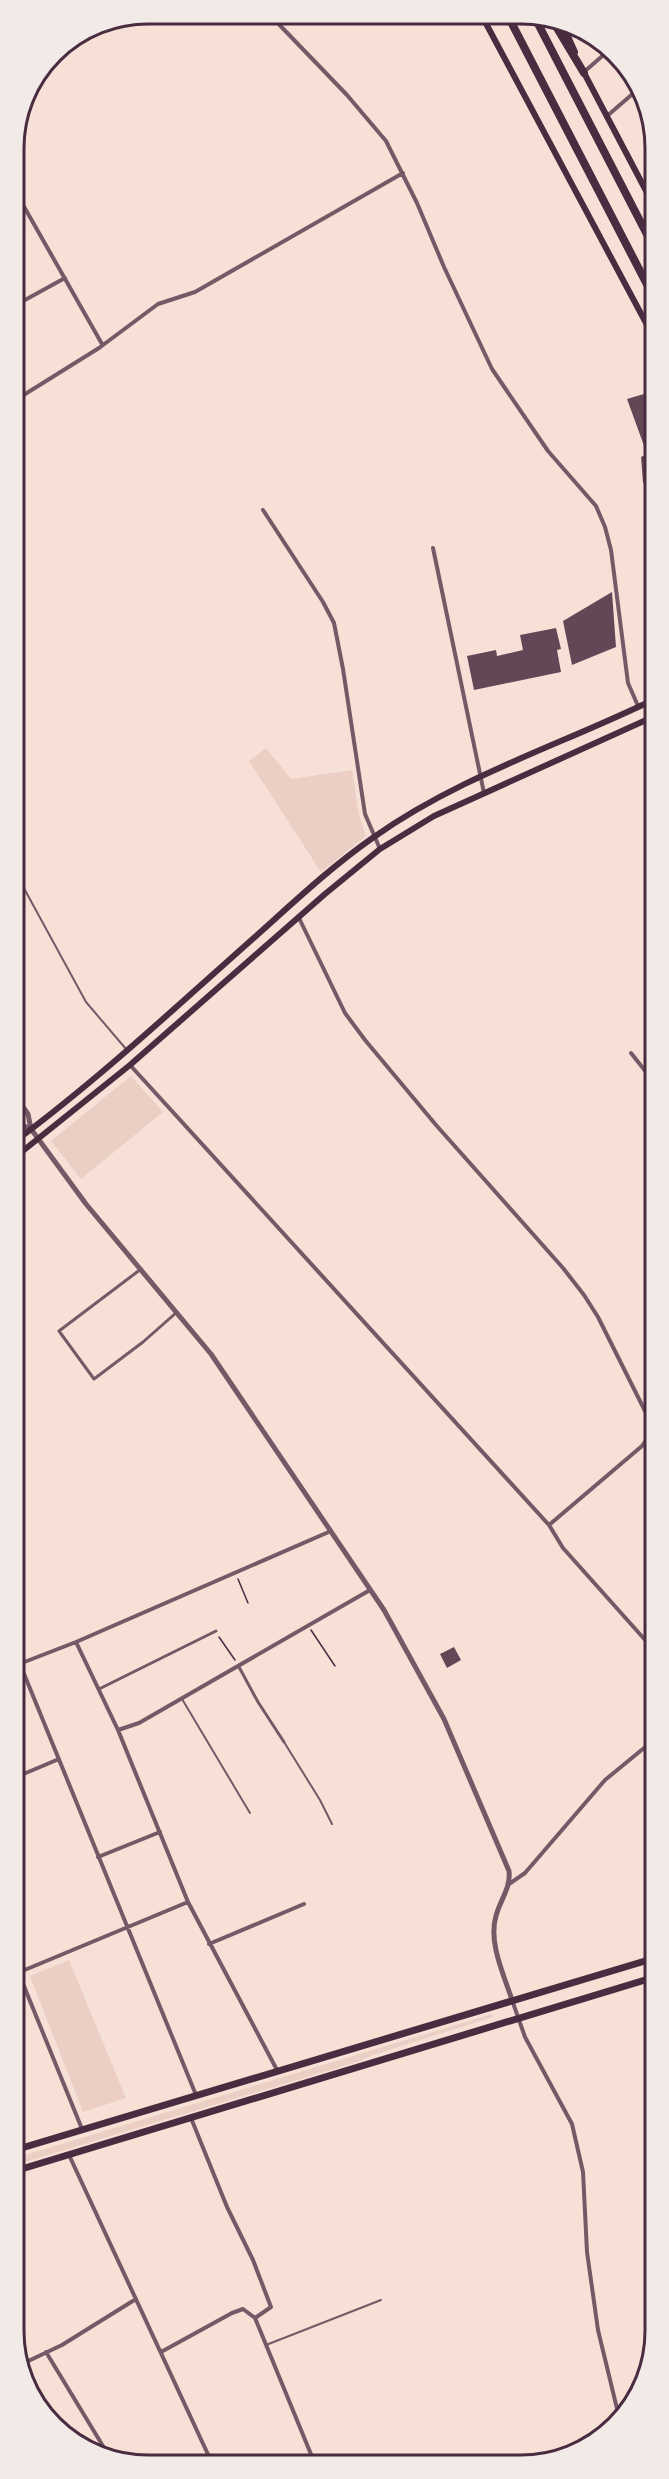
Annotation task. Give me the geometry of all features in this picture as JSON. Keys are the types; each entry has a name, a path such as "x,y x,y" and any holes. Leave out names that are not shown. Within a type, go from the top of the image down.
{"highway":[{"path":"512,24 645,281"},
{"path":"539,25 645,231"},
{"path":"558,30 584,73"},
{"path":"24,2147 645,1961"},
{"path":"24,2168 645,1981"}],"main road":[{"path":"486,24 645,321"},
{"path":"567,33 606,117 645,185"},
{"path":"24,1135 313,885 373,837 428,802 479,776 645,704"},
{"path":"24,1150 130,1065 380,849 434,816 645,721"}],"street":[{"path":"280,24 367,116 386,141 403,173 492,369 548,451 596,506 611,550 628,683 638,707"},
{"path":"584,73 603,55"},
{"path":"606,117 632,94"},
{"path":"24,395 88,355 158,304 195,292 403,173"},
{"path":"24,206 102,344"},
{"path":"24,301 65,278"},
{"path":"263,510 323,602 334,623 342,661 365,814 380,849"},
{"path":"433,548 484,793"},
{"path":"298,918 345,1013 365,1040 584,1295 598,1317 645,1411"},
{"path":"631,1053 645,1071"},
{"path":"130,1065 549,1525 563,1548 645,1640"},
{"path":"24,1108 32,1129 86,1204 211,1354 384,1610 444,1719 508,1867 509,1884 496,1917 494,1932 518,2019 574,2131 584,2172 587,2252 598,2330 617,2409"},
{"path":"24,1126 32,1129"},
{"path":"141,1269 59,1331 94,1379 143,1342 177,1312"},
{"path":"549,1525 636,1452 645,1440"},
{"path":"24,1662 331,1531"},
{"path":"118,1730 139,1722 182,1699 307,1624 370,1590"},
{"path":"99,1689 216,1631"},
{"path":"76,1642 118,1730 188,1902 278,2070"},
{"path":"239,1666 258,1702 284,1742"},
{"path":"24,1674 195,2095"},
{"path":"509,1884 520,1878 530,1868 604,1780 645,1747"},
{"path":"24,1774 58,1759"},
{"path":"98,1857 160,1832"},
{"path":"24,1970 188,1902"},
{"path":"209,1944 304,1904"},
{"path":"24,1992 82,2129"},
{"path":"191,2118 271,2307 255,2318"},
{"path":"69,2155 208,2455"},
{"path":"28,2361 136,2300"},
{"path":"160,2352 243,2309 255,2318 312,2455"},
{"path":"46,2352 103,2446"}],"lane":[{"path":"24,888 86,1002 126,1049"},
{"path":"182,1699 250,1812"},
{"path":"284,1742 332,1824"},
{"path":"266,2345 381,2300"}],"path":[{"path":"235,1573 248,1603"},
{"path":"307,1624 336,1666"},
{"path":"216,1631 239,1666"}],"shaded area":[{"path":"266,748 291,779 352,770 359,815 366,836 321,872 249,761"},
{"path":"131,1076 163,1112 81,1179 51,1141"},
{"path":"69,1960 126,2098 83,2112 30,1976"},
{"path":"492,2014 493,2017 360,2061 24,2162 24,2155"}],"building":[{"path":"645,394 645,448 627,399"},
{"path":"645,455 645,482 643,483 641,457"},
{"path":"612,592 616,647 572,665 563,621"},
{"path":"556,628 561,649 557,650 561,672 474,690 467,656 496,650 497,656 523,650 520,635"},
{"path":"454,1647 461,1660 447,1668 440,1654"}]}
